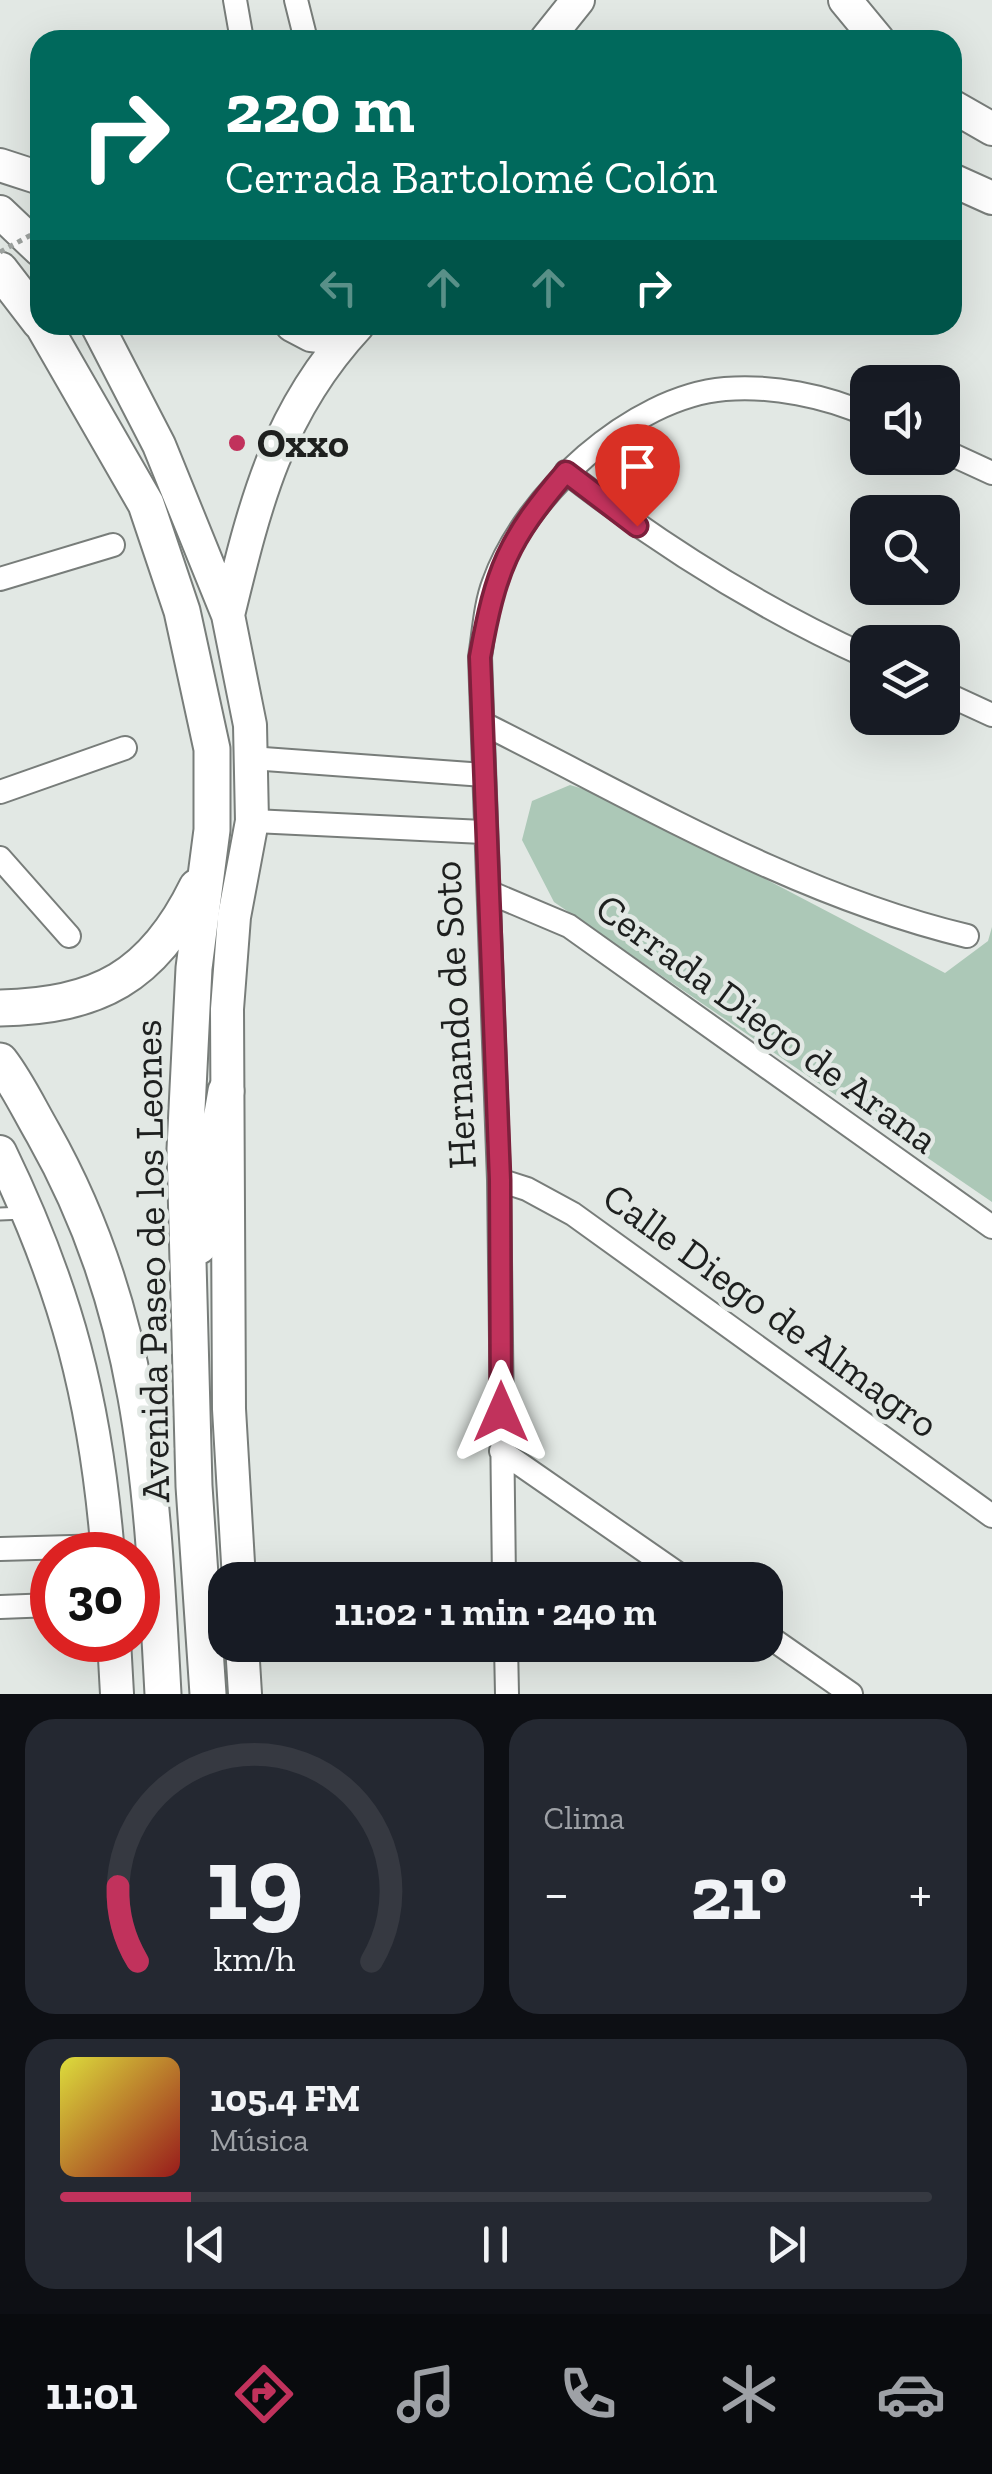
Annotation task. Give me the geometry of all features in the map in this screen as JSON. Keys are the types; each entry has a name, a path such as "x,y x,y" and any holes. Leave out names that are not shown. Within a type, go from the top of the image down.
{"main road":[{"name":"Avenida Paseo de los Leones","path":"0,270 30,309"},
{"name":"Avenida Paseo de los Leones","path":"48,335 146,504 167,558 212,748 214,794 188,1046 186,1290 208,1694"},
{"path":"0,1008 53,1007 105,990 139,968 157,953 182,917 206,869"},
{"name":"Avenida Paseo de los Leones","path":"0,1061 62,1168 104,1267 126,1344 143,1421 163,1694"},
{"path":"186,1290 210,1198 226,1090"}],"street":[{"path":"235,0 240,30"},
{"path":"296,0 304,30"},
{"path":"554,30 578,0"},
{"path":"845,0 870,30"},
{"path":"962,112 992,129"},
{"path":"0,165 30,175"},
{"path":"962,184 992,198"},
{"path":"0,212 30,240"},
{"path":"102,335 159,445 228,614 250,725 252,821 230,949 226,1090 229,1409 238,1562"},
{"path":"228,614 273,450 302,399 349,335"},
{"name":"Hernando de Soto","path":"504,1562 500,1180 491,893 483,832 486,725 480,657 493,583 524,522 566,472 665,404 724,388 778,390 850,410"},
{"path":"960,458 992,473"},
{"path":"566,472 681,556 850,650"},
{"path":"0,579 113,545"},
{"path":"960,700 992,715"},
{"path":"486,725 772,868 860,906 967,936"},
{"path":"0,792 124,748"},
{"path":"251,758 484,775"},
{"path":"252,821 483,832"},
{"path":"0,858 69,936"},
{"name":"Cerrada Diego de Arana","path":"491,893 569,926 992,1227"},
{"path":"0,1152 14,1214 72,1328 90,1399 106,1532"},
{"name":"Calle Diego de Almagro","path":"500,1180 548,1198 573,1214 992,1516"},
{"path":"501,1451 661,1562"},
{"path":"0,1549 30,1549"},
{"path":"0,1607 30,1606"},
{"path":"783,1647 851,1694"},
{"path":"115,1662 117,1694"},
{"path":"243,1662 245,1694"},
{"path":"506,1662 507,1694"}],"path":[{"path":"0,252 30,236"}],"green space":[{"path":"570,785 607,796 945,973 988,941 992,927 992,1202 554,902 522,840 532,801"}],"place":[{"name":"Oxxo","path":"237,443"}],"route":[{"path":"501,1412 500,1180 491,893 483,832 486,725 480,657 493,583 524,522 566,472 637,526"}]}
